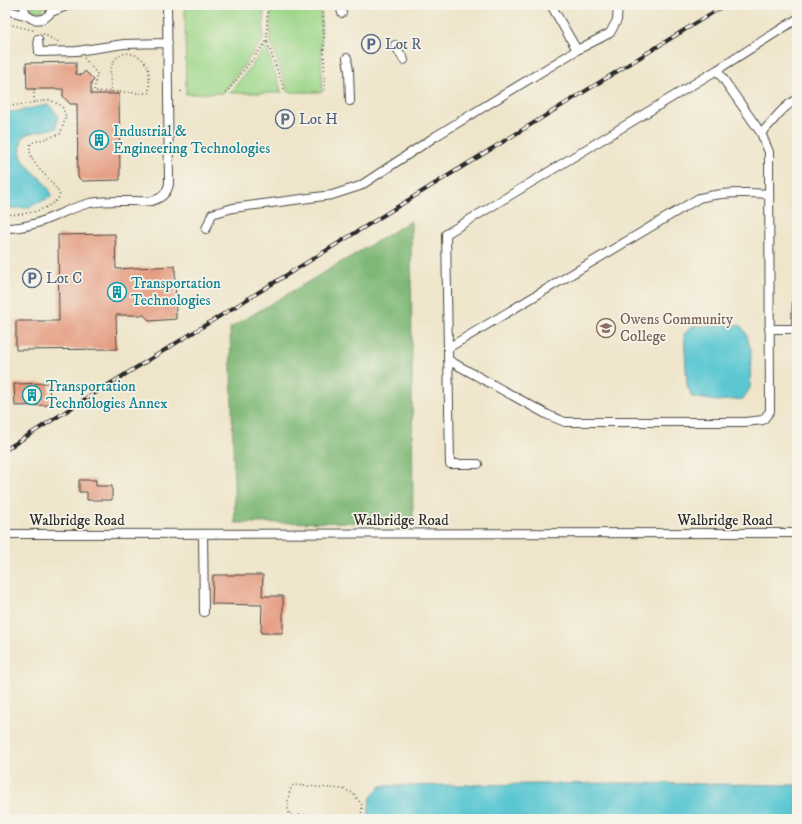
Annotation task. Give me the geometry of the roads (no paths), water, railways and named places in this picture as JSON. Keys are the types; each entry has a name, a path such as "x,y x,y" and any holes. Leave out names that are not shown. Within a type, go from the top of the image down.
{"street":[{"path":"24,5 28,16"},
{"path":"5,10 37,20 42,20 52,8 69,5"},
{"path":"5,228 38,224 65,212 92,203 152,201 164,195 169,184 167,5"},
{"path":"551,5 577,50"},
{"path":"206,229 212,214 233,208 332,195 360,186 436,136 577,50 610,33 617,20 618,5"},
{"path":"478,464 450,464 446,234 797,19"},
{"path":"38,39 39,52 77,51 124,44 168,43"},
{"path":"395,45 404,60"},
{"path":"346,58 350,71 350,101"},
{"path":"448,360 548,415 566,422 745,422 763,420 770,411 769,152 761,133 716,70"},
{"path":"761,133 770,125 778,112 797,99"},
{"path":"448,348 699,198 713,194 739,192 769,194"},
{"path":"769,329 797,329 797,294"},
{"name":"Walbridge Road","path":"5,534 797,533"},
{"path":"203,534 204,612"}],"water":[{"path":"49,105 58,115 56,128 27,134 22,139 21,155 28,166 47,186 51,197 27,208 5,208 5,112"},
{"path":"740,325 745,331 751,350 750,388 743,399 716,401 692,397 687,385 684,334 692,326"},
{"path":"624,783 797,785 797,819 368,819 370,799 380,786"}],"railway":[{"path":"5,450 725,5"}],"place":[{"name":"Lot R","path":"371,44"},
{"name":"Lot H","path":"285,119"},
{"name":"Industrial & Engineering Technologies","path":"99,140"},
{"name":"Lot C","path":"32,278"},
{"name":"Transportation Technologies","path":"117,292"},
{"name":"Owens Community College","path":"606,328"},
{"name":"Transportation Technologies Annex","path":"32,395"}]}
